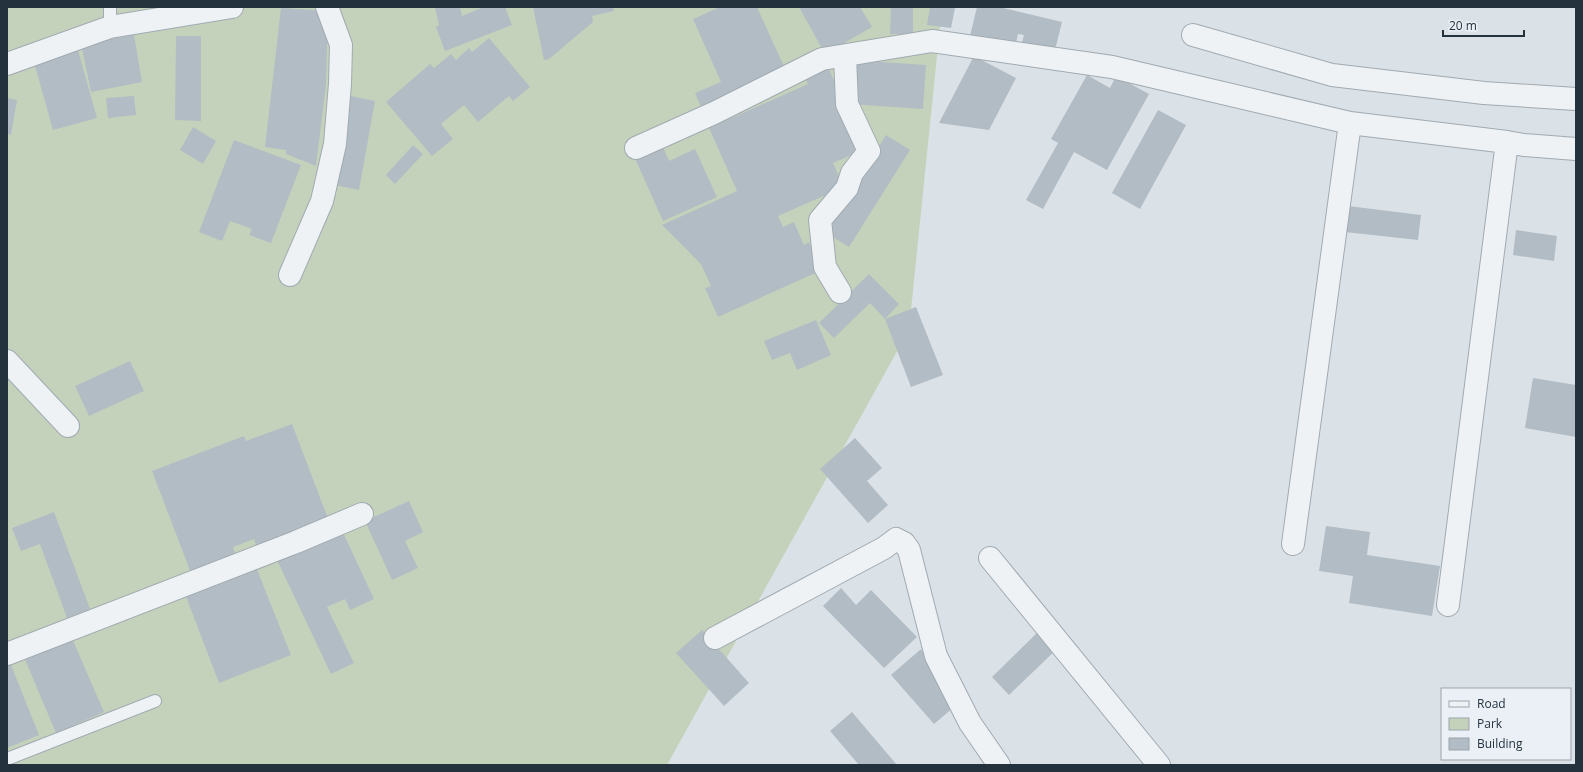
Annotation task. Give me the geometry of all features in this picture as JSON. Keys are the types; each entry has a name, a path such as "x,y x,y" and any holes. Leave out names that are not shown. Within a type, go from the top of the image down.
{"street":[{"path":"7,64 110,17 232,7"},
{"path":"290,275 322,201 335,144 340,84 341,45 327,7"},
{"path":"1193,35 1332,75 1484,93 1576,99"},
{"path":"636,148 714,113 822,59 932,41 1112,67 1350,123 1507,142 1524,146 1576,149"},
{"path":"840,292 825,267 820,220 847,188 852,173 868,150 847,104 845,56"},
{"path":"1293,544 1350,123"},
{"path":"1448,605 1507,142"},
{"path":"7,361 68,426"},
{"path":"7,654 296,542 362,514"},
{"path":"715,638 884,548 896,540 904,543 909,550 936,656 970,723 999,765"},
{"path":"990,558 1159,765"}],"lane":[{"path":"7,759 155,701"}],"green space":[{"path":"7,7 942,7 909,330 667,765 7,765"}],"building":[{"path":"435,7 460,7 462,16 484,7 505,7 512,25 445,51 436,27 439,25"},
{"path":"533,7 613,7 614,11 592,16 593,22 549,59 544,60"},
{"path":"720,7 757,7 786,71 702,109 695,93 721,82 693,19"},
{"path":"799,7 860,7 872,27 825,54"},
{"path":"891,7 913,7 913,34 890,34"},
{"path":"930,7 955,8 951,28 927,25"},
{"path":"977,7 999,7 1062,22 1055,50 1022,42 1024,35 1018,34 1015,47 970,36"},
{"path":"281,8 328,11 326,85 316,166 286,154 286,150 265,147"},
{"path":"134,35 142,82 91,92 81,44"},
{"path":"176,36 201,36 201,121 175,120"},
{"path":"489,38 530,87 513,101 509,96 478,122 464,105 441,124 453,139 432,156 386,102 430,64 434,68 451,54 456,60 469,48 472,52"},
{"path":"76,43 97,118 53,130 32,55"},
{"path":"974,56 1016,78 989,130 939,123"},
{"path":"852,60 926,65 923,109 850,104"},
{"path":"827,65 865,149 833,163 844,187 778,216 783,227 794,222 804,245 809,242 822,270 718,317 705,288 711,286 701,264 662,225 737,191 709,128 808,84 804,76"},
{"path":"1087,75 1110,88 1116,76 1149,94 1107,170 1074,152 1043,209 1026,200 1058,143 1051,139"},
{"path":"346,95 375,101 359,190 330,184"},
{"path":"134,96 136,115 108,118 106,98"},
{"path":"7,98 17,100 11,135 7,134"},
{"path":"1158,110 1186,125 1140,209 1112,193"},
{"path":"193,127 216,141 203,164 180,150"},
{"path":"886,135 910,150 849,247 825,232"},
{"path":"234,140 301,165 271,243 249,235 252,229 230,221 222,241 199,232"},
{"path":"661,142 669,161 695,149 717,197 663,221 633,154"},
{"path":"413,145 423,154 395,184 386,175"},
{"path":"1348,206 1421,215 1418,240 1345,232"},
{"path":"1516,230 1557,236 1554,261 1513,255"},
{"path":"869,274 899,304 885,319 870,303 834,338 819,323"},
{"path":"916,307 943,375 911,387 885,319"},
{"path":"816,320 831,355 797,370 790,353 772,360 764,341"},
{"path":"130,361 144,391 89,416 75,386"},
{"path":"1533,378 1576,385 1576,437 1525,428"},
{"path":"292,424 329,521 257,548 254,539 233,547 236,556 191,573 152,471 244,436 246,441"},
{"path":"855,438 882,468 867,481 888,505 868,523 820,469"},
{"path":"409,501 423,532 405,541 418,568 392,580 365,521"},
{"path":"54,512 90,609 67,618 40,544 21,551 12,528"},
{"path":"1326,526 1370,532 1367,555 1440,566 1432,616 1349,603 1353,576 1319,571"},
{"path":"341,528 374,599 350,610 345,599 327,607 354,663 331,674 276,558"},
{"path":"256,567 291,655 219,683 185,594"},
{"path":"841,588 856,605 871,590 917,637 884,668 823,606"},
{"path":"1041,629 1059,647 1009,695 992,677"},
{"path":"702,630 749,683 724,706 676,653"},
{"path":"71,636 104,712 56,733 24,657"},
{"path":"921,649 954,707 934,724 891,675"},
{"path":"9,660 39,735 7,748 7,661"},
{"path":"852,712 897,765 859,765 830,731"}]}
